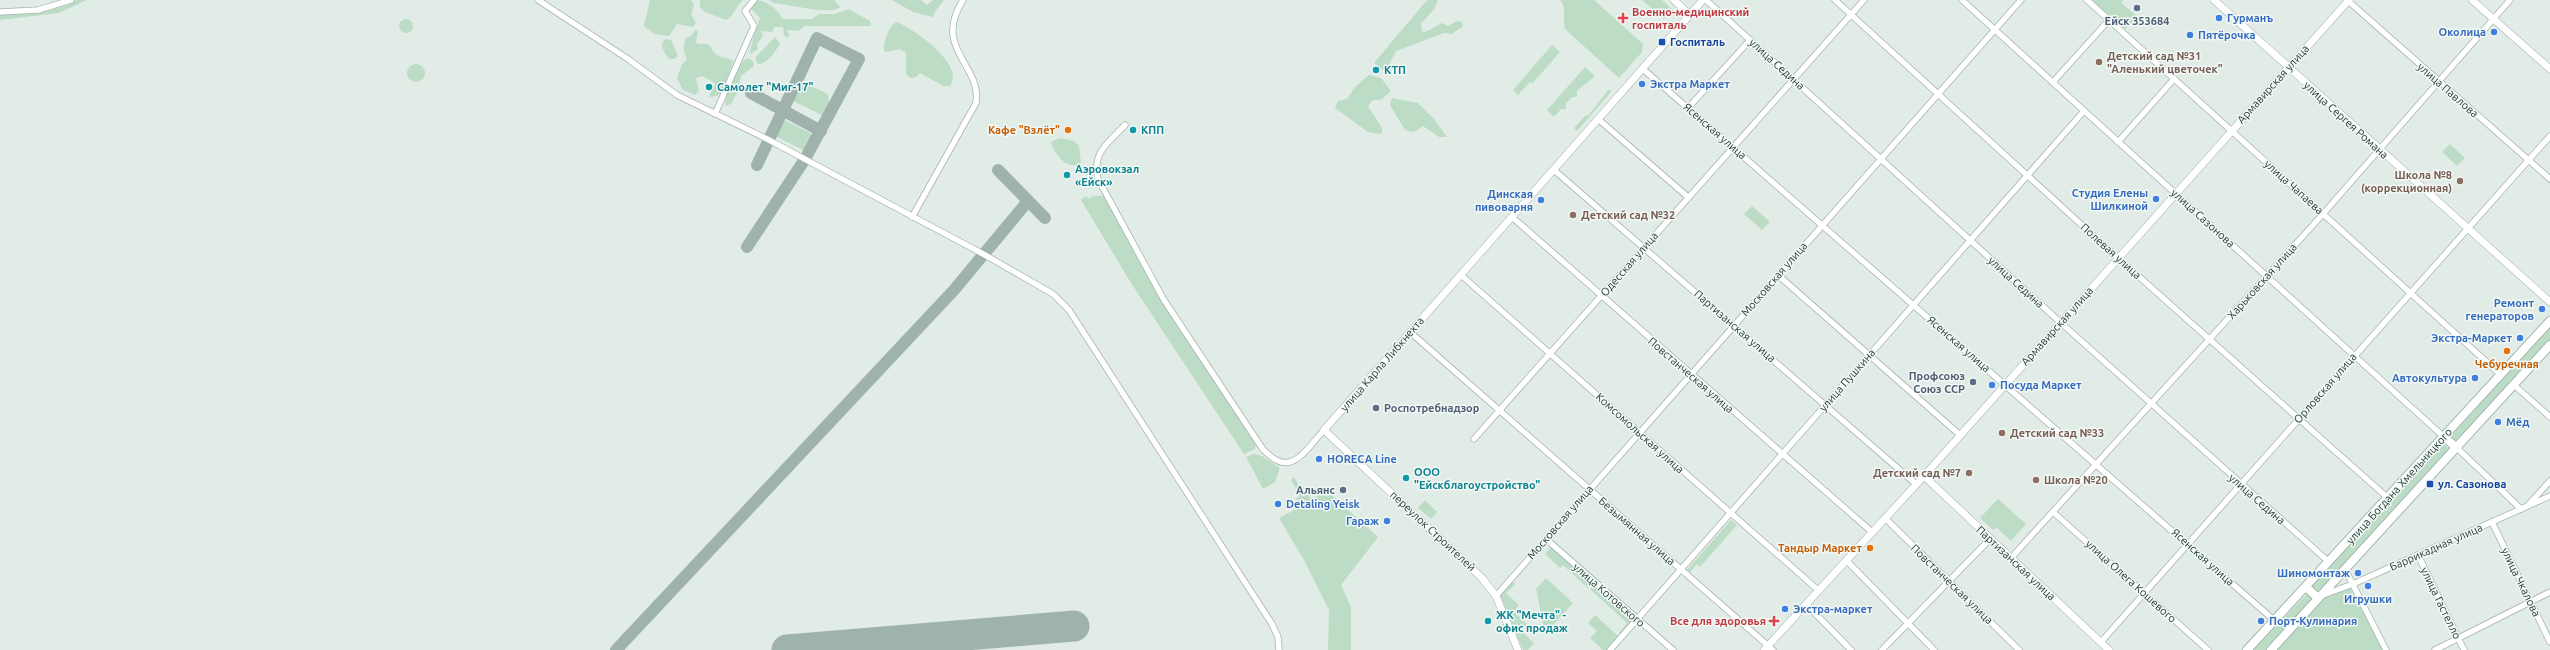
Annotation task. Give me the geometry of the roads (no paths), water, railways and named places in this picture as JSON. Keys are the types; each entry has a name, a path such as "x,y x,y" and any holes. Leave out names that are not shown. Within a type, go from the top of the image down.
{"main road":[{"name":"улица Богдана Хмельницкого","path":"2248,650 2550,321"},
{"name":"улица Богдана Хмельницкого","path":"2271,650 2550,346"},
{"path":"2444,437 2457,448"},
{"path":"2306,587 2319,597"}],"street":[{"path":"0,12 38,10 71,0"},
{"path":"538,0 628,58 677,95 912,217 1053,294 1065,305 1272,624 1278,637 1279,650"},
{"path":"715,114 754,26 745,10 754,0"},
{"path":"912,217 976,103 976,89 953,38 954,19 963,0"},
{"path":"1674,0 1690,15"},
{"name":"улица Карла Либкнехта","path":"1125,125 1097,156 1098,179 1164,300 1269,456 1279,463 1293,462 1324,430 1704,0"},
{"name":"улица Седина","path":"1704,0 2151,404 2329,562"},
{"name":"Полевая улица","path":"1836,0 2118,258 2388,498"},
{"name":"Одесская улица","path":"1474,439 1864,0"},
{"name":"улица Сазонова","path":"1962,0 2444,437"},
{"name":"Московская улица","path":"1496,596 2022,0"},
{"name":"улица Чапаева","path":"2087,0 2501,375"},
{"name":"улица Сергея Романа","path":"2214,0 2467,230 2550,302"},
{"name":"Армавирская улица","path":"1768,648 1818,590 1924,476 2348,0"},
{"name":"улица Павлова","path":"2348,0 2550,179"},
{"path":"2472,0 2550,69"},
{"name":"Харьковская улица","path":"2010,559 2323,214 2510,0"},
{"path":"2053,82 2109,20"},
{"path":"1688,108 1750,40"},
{"name":"Ясенская улица","path":"1643,69 1914,304 2275,621"},
{"path":"2118,142 2174,79"},
{"name":"улица Пушкина","path":"1610,650 1638,620 1730,513 2084,111"},
{"path":"1598,119 1688,197"},
{"name":"Орловская улица","path":"2101,642 2145,594 2409,292 2467,230 2550,136"},
{"name":"Партизанская улица","path":"1554,170 1916,484"},
{"name":"Повстанческая улица","path":"1512,217 1872,532"},
{"name":"Комсомольская улица","path":"1460,275 1818,590"},
{"path":"1778,275 1960,435"},
{"name":"Безымянная улица","path":"1410,332 1681,569 1768,648"},
{"path":"2514,385 2550,417"},
{"name":"переулок Строителей","path":"1324,430 1471,565 1496,596 1518,650"},
{"path":"2457,448 2521,509"},
{"name":"Партизанская улица","path":"1924,476 2010,559 2109,650"},
{"path":"2527,506 2550,481"},
{"name":"Баррикадная улица","path":"2319,597 2353,584 2550,496"},
{"name":"улица Олега Кошевого","path":"2053,512 2208,650"},
{"name":"Повстанческая улица","path":"1885,518 2020,650"},
{"name":"улица Чкалова","path":"2492,522 2550,642"},
{"name":"улица Котовского","path":"1546,539 1673,650"},
{"path":"1882,650 1990,539"},
{"name":"улица Гастелло","path":"2418,555 2464,650"},
{"path":"1846,560 1934,650"},
{"path":"2346,569 2386,650"},
{"path":"2435,650 2550,592"},
{"path":"1806,604 1851,650"}],"place":[{"name":"Ейск 353684","path":"2137,8"},
{"name":"Военно-медицинский госпиталь","path":"1623,18"},
{"name":"Гурманъ","path":"2219,18"},
{"name":"Околица","path":"2494,32"},
{"name":"Пятёрочка","path":"2190,35"},
{"name":"Госпиталь","path":"1662,42"},
{"name":"Детский сад №31 \"Аленький цветочек\"","path":"2099,62"},
{"name":"КТП","path":"1376,70"},
{"name":"Экстра Маркет","path":"1642,84"},
{"name":"Самолет \"Миг-17\"","path":"709,87"},
{"name":"Кафе \"Взлёт\"","path":"1068,130"},
{"name":"КПП","path":"1133,130"},
{"name":"Аэровокзал «Ейск»","path":"1067,175"},
{"name":"Школа №8 (коррекционная)","path":"2460,181"},
{"name":"Студия Елены Шилкиной","path":"2156,199"},
{"name":"Динская пивоварня","path":"1541,200"},
{"name":"Детский сад №32","path":"1573,215"},
{"name":"Ремонт генераторов","path":"2542,309"},
{"name":"Экстра-Маркет","path":"2520,338"},
{"name":"Чебуречная","path":"2507,351"},
{"name":"Автокультура","path":"2475,378"},
{"name":"Профсоюз Союз ССР","path":"1973,382"},
{"name":"Посуда Маркет","path":"1992,385"},
{"name":"Роспотребнадзор","path":"1376,408"},
{"name":"Мёд","path":"2498,422"},
{"name":"Детский сад №33","path":"2002,433"},
{"name":"HORECA Line","path":"1319,459"},
{"name":"Детский сад №7","path":"1969,473"},
{"name":"ООО \"Ейскблагоустройство\"","path":"1406,478"},
{"name":"Школа №20","path":"2036,480"},
{"name":"ул. Сазонова","path":"2430,484"},
{"name":"Альянс","path":"1343,490"},
{"name":"Detaling Yeisk","path":"1278,504"},
{"name":"Гараж","path":"1387,521"},
{"name":"Тандыр Маркет","path":"1870,548"},
{"name":"Шиномонтаж","path":"2358,573"},
{"name":"Игрушки","path":"2368,586"},
{"name":"Экстра-маркет","path":"1785,609"},
{"name":"ЖК \"Мечта\" - офис продаж","path":"1488,621"},
{"name":"Все для здоровья","path":"1774,621"},
{"name":"Порт-Кулинария","path":"2261,621"}]}
